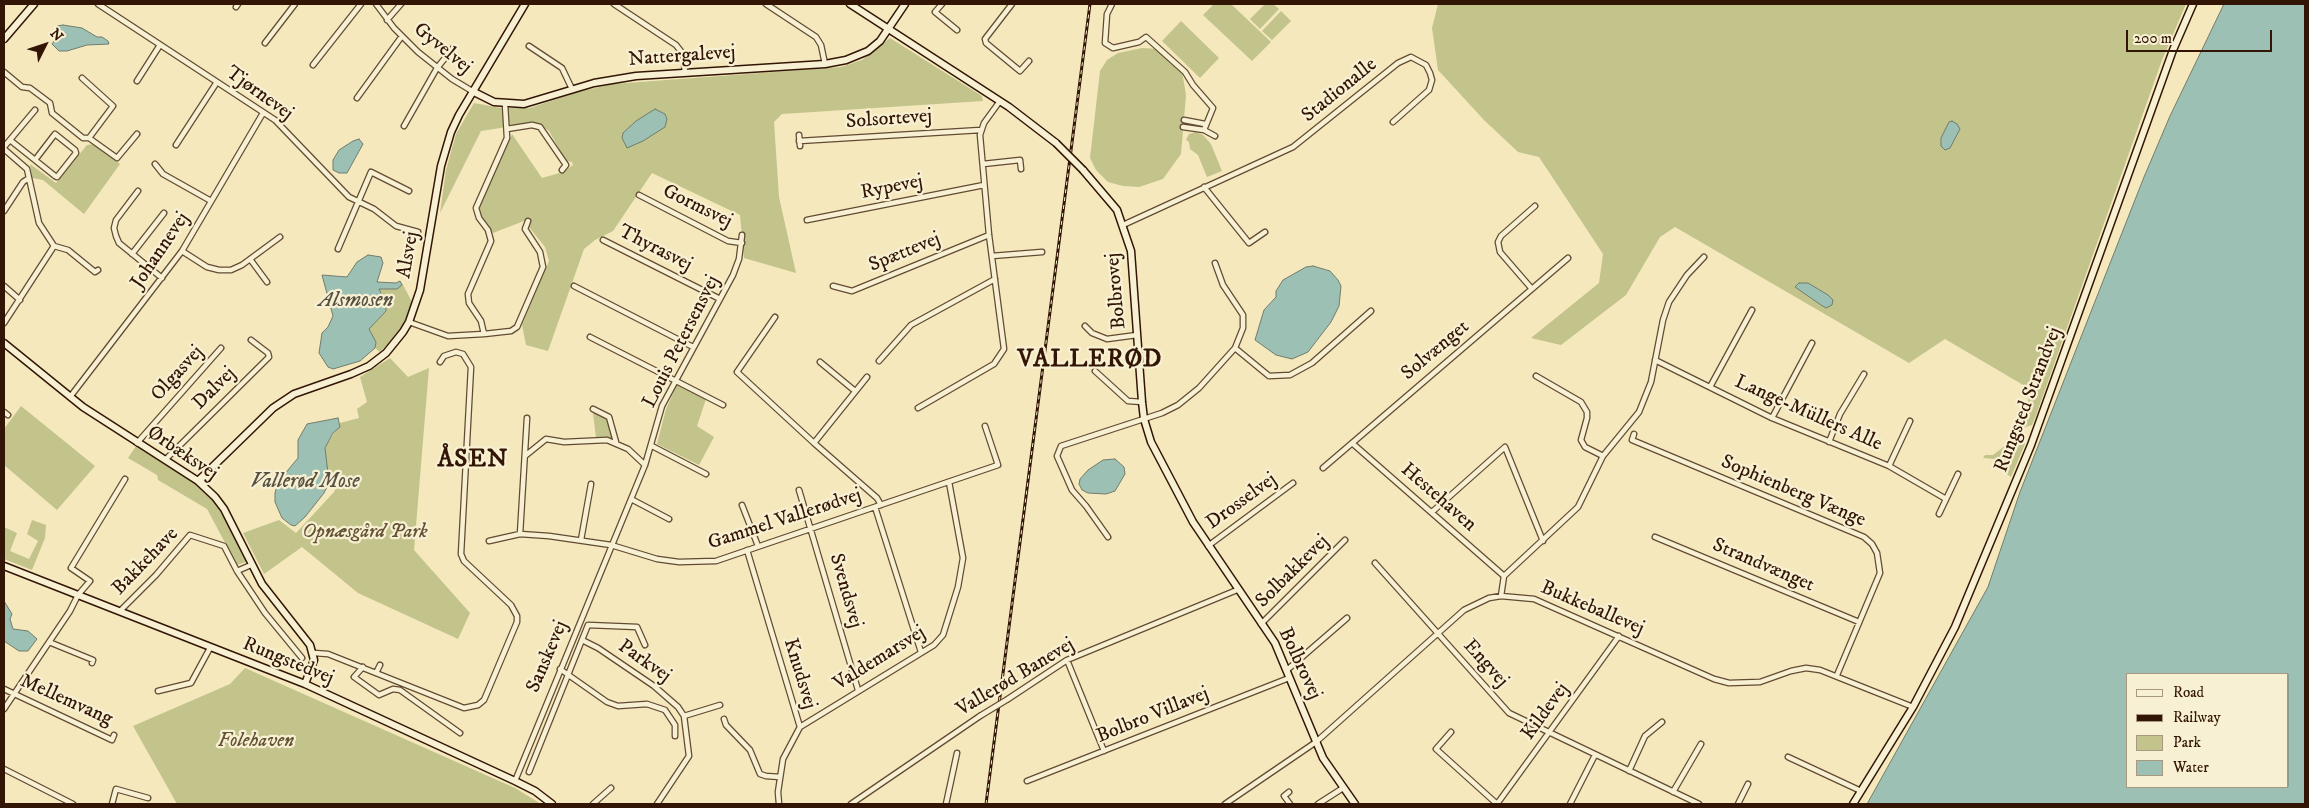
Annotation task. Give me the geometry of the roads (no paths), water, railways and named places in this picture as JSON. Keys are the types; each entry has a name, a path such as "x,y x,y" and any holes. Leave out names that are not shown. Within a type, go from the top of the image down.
{"street":[{"path":"4,39 34,4"},
{"name":"Tjørnevej","path":"98,4 286,130 334,183 357,202 374,209 396,226 418,232"},
{"path":"265,43 296,4"},
{"path":"313,65 361,4"},
{"name":"Gyvelvej","path":"376,4 387,20 436,68 472,91"},
{"path":"387,20 401,4"},
{"name":"Alsvej","path":"198,482 273,408 294,394 368,366 394,345 410,322 420,290 445,151 459,115 472,91 525,4"},
{"path":"614,4 676,45 683,54 685,72"},
{"path":"766,4 816,37 821,45 824,64"},
{"name":"Bolbrovej","path":"850,4 1034,124 1056,143 1111,201 1123,224 1132,253 1142,402 1144,419 1151,442 1208,546 1275,643 1316,742 1343,788 1355,804"},
{"name":"Nattergalevej","path":"472,91 487,99 504,104 534,102 572,89 614,79 685,72 824,64 846,60 868,51 880,42 905,4"},
{"path":"942,4 936,12 957,30"},
{"path":"1012,4 985,39 986,43 1020,72 1029,61"},
{"path":"1112,4 1107,14 1105,43 1113,48 1129,45 1146,37 1185,72 1193,86 1213,108 1205,127"},
{"name":"Rungsted Strandvej","path":"1852,804 1913,707 1955,627 2031,445 2173,50 2193,4"},
{"path":"357,98 402,36"},
{"path":"138,81 160,45"},
{"path":"529,46 562,68 572,89"},
{"path":"404,126 436,68 453,48"},
{"name":"Stadionalle","path":"1123,224 1293,147 1398,63 1411,57 1426,65 1432,80 1429,90 1393,122"},
{"path":"4,72 22,87 30,88 50,103 52,113 83,138 90,138 117,158 137,134"},
{"path":"82,78 113,106 90,138"},
{"path":"176,145 217,82"},
{"path":"918,408 994,364 1002,355 1004,342 989,235 981,130 1000,101"},
{"path":"484,334 481,321 471,306 468,297 491,241 488,230 479,218 476,208 507,138 504,104"},
{"path":"35,110 4,148 27,169 39,223 54,246 68,250 95,272 98,270"},
{"name":"Johannevej","path":"70,397 182,251 263,113"},
{"path":"1184,120 1205,127 1215,136"},
{"path":"507,129 532,124 540,127 566,165"},
{"path":"1183,126 1205,127"},
{"name":"Solsortevej","path":"799,135 799,143 981,130"},
{"path":"10,140 35,160 57,177 76,153 75,150 55,134 35,160"},
{"path":"983,164 1020,160 1021,168"},
{"path":"154,164 163,174 212,201"},
{"path":"562,170 566,165 572,164"},
{"path":"338,250 371,172 408,191"},
{"path":"4,211 23,182 29,178"},
{"name":"Rypevej","path":"807,220 984,184"},
{"path":"1204,187 1249,243 1265,232"},
{"path":"138,191 116,220 114,228 119,243 162,278"},
{"name":"Gormsvej","path":"639,195 728,241 742,243"},
{"path":"1532,289 1500,252 1498,242 1535,206"},
{"path":"132,254 164,213"},
{"path":"410,322 448,336 510,331 517,327 543,267 540,252 525,230 528,221"},
{"name":"Louis Petersensvej","path":"612,545 652,446 662,406 733,275 742,243 742,235"},
{"name":"Spættevej","path":"833,286 852,291 989,235"},
{"path":"182,251 207,267 219,270 237,268 280,237"},
{"name":"Thyrasvej","path":"603,240 720,299"},
{"path":"4,324 54,246"},
{"path":"992,256 1042,252"},
{"path":"1501,596 1504,576 1578,507 1603,456 1639,412 1652,382 1663,320 1669,302 1687,275 1704,257"},
{"name":"Solvænget","path":"1323,468 1568,258"},
{"path":"250,259 266,282"},
{"path":"1108,537 1072,490 1057,453 1066,444 1162,413 1187,399 1234,348 1242,328 1243,315 1223,285 1215,263"},
{"path":"879,362 901,335 916,321 995,279"},
{"path":"4,286 20,300"},
{"path":"574,286 693,347"},
{"path":"1710,387 1752,310"},
{"path":"1234,348 1269,376 1290,375 1312,363 1371,311"},
{"path":"775,317 737,372 877,498 881,505"},
{"path":"1085,326 1092,333 1107,339 1137,335"},
{"path":"590,337 723,405"},
{"name":"Dalvej","path":"164,460 269,357 268,353 251,340"},
{"name":"Ørbæksvej","path":"4,343 70,397 136,443 198,482 224,509 251,565 274,602 310,645 314,653"},
{"path":"1772,418 1812,343"},
{"name":"Olgasvej","path":"136,443 221,348"},
{"path":"305,684 312,668 314,653 328,654 464,708 471,708 484,700 517,622 516,610 464,561 461,554 471,367 463,354 456,352 444,356 440,362"},
{"name":"Lange-Müllers Alle","path":"1655,360 1772,418 1889,466 1946,499"},
{"path":"820,362 855,391"},
{"path":"1095,371 1128,401 1142,402"},
{"path":"1829,442 1840,414 1864,374"},
{"path":"1536,376 1581,402 1586,410 1587,418 1580,440 1585,447 1603,456"},
{"path":"814,442 867,377"},
{"path":"593,409 605,413 609,417 616,442"},
{"path":"520,534 527,418"},
{"path":"1889,466 1910,421"},
{"name":"Gammel Vallerødvej","path":"489,541 520,534 612,545 657,559 679,562 716,561 998,465 985,426"},
{"name":"Sophienberg Vænge","path":"1634,434 1632,440 1864,537 1877,553 1880,573 1837,675"},
{"path":"525,456 546,439 564,442 596,440 616,442 628,449 645,465"},
{"name":"Hestehaven","path":"1352,443 1504,576"},
{"path":"652,446 706,474"},
{"path":"1432,512 1505,447 1543,540"},
{"path":"1939,514 1958,474"},
{"path":"4,708 78,595 90,581 71,568 125,479"},
{"name":"Valdemarsvej","path":"800,727 934,645 943,635 958,586 963,558 949,482"},
{"name":"Drosselvej","path":"1208,546 1293,483"},
{"path":"581,540 590,484"},
{"name":"Svendsvej","path":"799,490 812,528 858,690"},
{"path":"631,499 669,519"},
{"path":"742,505 758,546"},
{"path":"874,507 921,652"},
{"name":"Bakkehave","path":"120,612 156,575 190,535 224,546 237,571 265,612 302,658"},
{"name":"Strandvænget","path":"1655,537 1859,622"},
{"name":"Solbakkevej","path":"1261,624 1345,540"},
{"name":"Sanskevej","path":"514,781 612,545"},
{"name":"Knudsvej","path":"747,550 800,727 788,747 780,777 779,804"},
{"name":"Engvej","path":"1375,563 1509,713 1687,798 1693,803 1699,804"},
{"path":"237,571 251,565"},
{"name":"Rungstedvej","path":"4,566 305,684 535,791 552,804"},
{"name":"Vallerød Banevej","path":"851,804 980,716 1067,660 1237,590"},
{"name":"Bukkeballevej","path":"1225,804 1316,742 1464,610 1489,598 1501,596 1534,598 1729,684 1760,682 1806,668 1837,675 1913,707"},
{"path":"1287,670 1347,618"},
{"path":"529,772 588,625 637,627 645,644"},
{"name":"Kildevej","path":"1497,804 1619,636"},
{"name":"Parkvej","path":"582,640 598,648 654,686 678,707 684,716"},
{"path":"49,642 93,660 92,663"},
{"path":"158,691 191,682 210,648"},
{"path":"1067,660 1104,751"},
{"path":"376,673 380,665"},
{"path":"363,668 354,677 379,695 392,689 400,690 460,733"},
{"path":"560,669 618,706 647,704 665,710 675,725 675,736"},
{"name":"Bolbro Villavej","path":"1027,781 1290,678"},
{"name":"Mellemvang","path":"4,690 112,740 114,736"},
{"path":"657,804 689,756 684,716 720,705"},
{"path":"724,719 726,725 750,750 760,774 780,777"},
{"path":"1629,771 1645,736 1662,722"},
{"path":"1451,732 1436,749 1497,804"},
{"path":"1673,792 1701,744"},
{"path":"946,804 957,752"},
{"path":"1570,804 1595,755"},
{"path":"1788,757 1861,791"},
{"path":"4,769 73,804"},
{"path":"1738,804 1748,784"},
{"path":"593,804 611,788"},
{"path":"1318,804 1343,788"},
{"path":"112,804 116,789 148,798"},
{"path":"1289,792 1284,796 1290,804"},
{"path":"1684,804 1687,798"},
{"path":"858,799 863,804"}],"water":[{"path":"2224,4 2305,4 2305,804 1867,804 1988,587 2020,492 2144,177 2170,116"},
{"path":"57,26 82,28 97,37 102,37 109,44 87,45 67,51 59,51 52,44 56,38"},
{"path":"655,109 665,114 667,119 665,127 643,141 627,148 622,138 623,133 636,121"},
{"path":"1952,121 1960,129 1950,148 1945,150 1941,146 1941,138 1949,122"},
{"path":"359,139 363,144 347,173 339,173 333,170 333,160 339,150"},
{"name":"Alsmosen","path":"368,255 381,257 383,263 377,282 396,283 400,281 402,285 397,289 379,289 386,304 386,311 369,329 376,342 375,348 360,361 333,369 328,367 319,353 322,333 328,327 333,316 322,275 347,277 357,262"},
{"path":"1313,266 1330,271 1338,280 1341,286 1339,306 1331,322 1308,352 1292,359 1276,355 1255,340 1264,310 1276,297 1276,291 1283,280 1306,267"},
{"path":"1799,283 1808,283 1828,295 1833,300 1832,305 1826,308 1821,305 1795,287"},
{"name":"Vallerød Mose","path":"338,418 340,427 333,433 325,448 329,482 324,493 305,517 295,526 291,525 282,518 275,502 278,482 298,458 298,440 307,424"},
{"path":"1115,459 1124,467 1125,474 1115,491 1106,494 1088,493 1082,490 1079,484 1080,479 1088,470 1103,460"},
{"path":"4,601 12,614 10,619 13,629 28,631 37,639 28,651 19,651 4,641"}],"railway":[{"path":"986,804 1090,4"}],"district":[{"name":"VALLERØD","path":"1090,361"},
{"name":"ÅSEN","path":"473,461"}],"park label":[{"name":"Opnæsgård Park","path":"365,533"},
{"name":"Folehaven","path":"256,742"}]}
